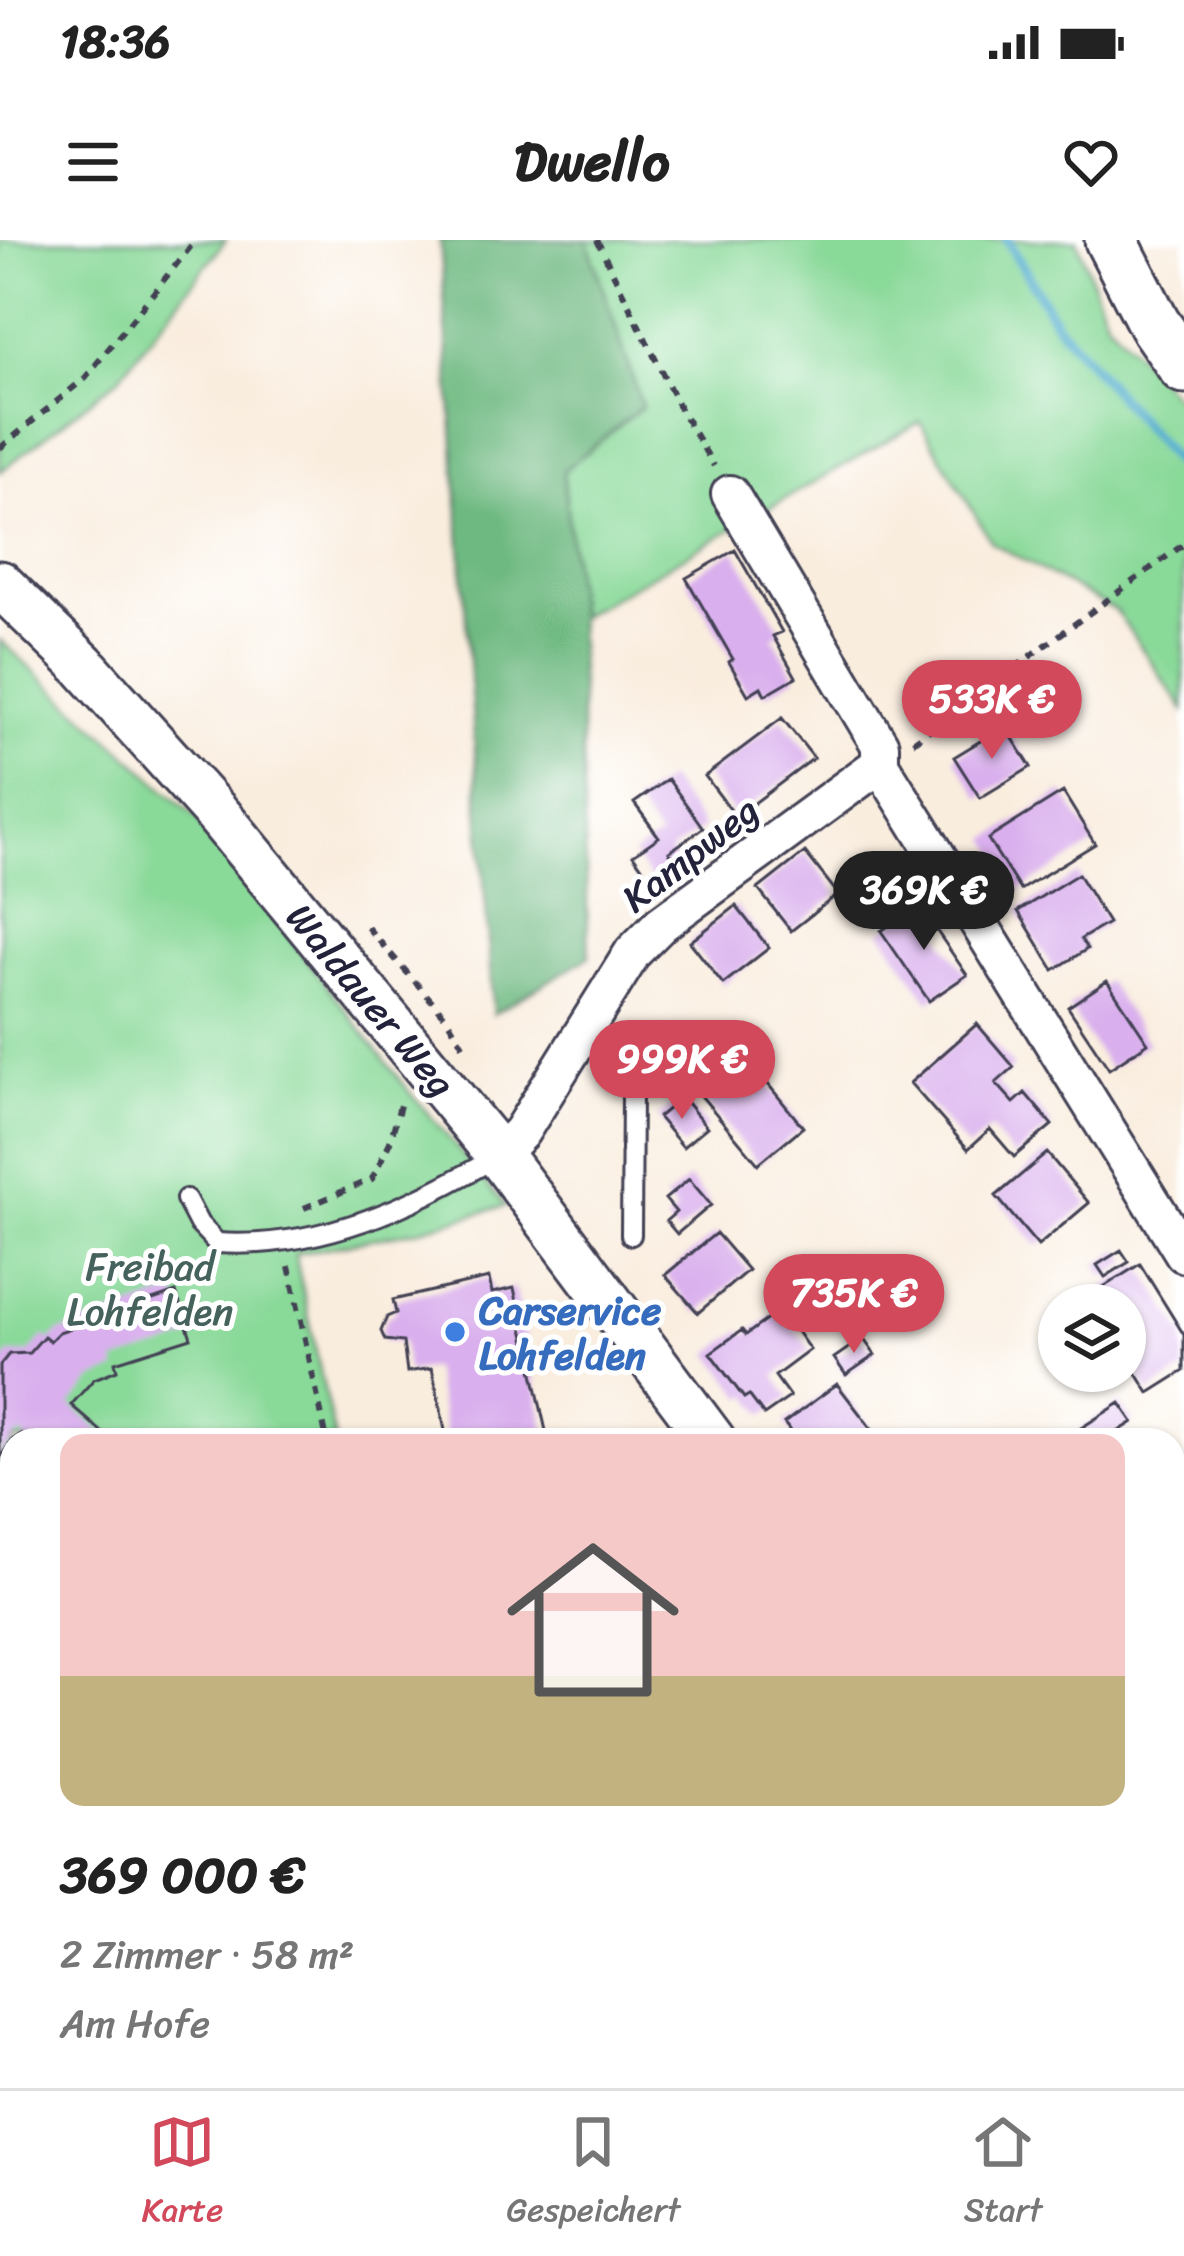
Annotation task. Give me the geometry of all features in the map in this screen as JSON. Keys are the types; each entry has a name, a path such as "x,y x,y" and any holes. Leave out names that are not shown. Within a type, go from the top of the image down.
{"main road":[{"path":"1111,240 1154,324 1184,368"}],"street":[{"path":"730,494 880,745 880,764 1184,1254"},
{"name":"Waldauer Weg","path":"0,584 83,665 448,1060 500,1154 703,1428"},
{"name":"Kampweg","path":"500,1154 521,1132 633,952 661,924 880,764"}],"lane":[{"path":"583,1032 626,1064 632,1092 631,1235"},
{"path":"186,1199 199,1224 217,1243 255,1246 359,1224 440,1190 500,1154"}],"path":[{"path":"0,448 85,378 196,240"},
{"path":"597,240 680,409 730,494"},
{"path":"880,764 1184,544"},
{"path":"324,1428 284,1240 294,1212 372,1179 390,1142 403,1093 448,1060"}],"green space":[{"path":"0,240 226,240 118,379 0,472"},
{"path":"440,240 587,240 642,407 563,471 578,617 589,957 493,1014"},
{"path":"587,240 1077,240 1106,319 1184,407 1184,710 1116,611 992,543 920,422 578,617 563,471 642,407"},
{"name":"Freibad Lohfelden","path":"0,640 196,817 400,1080 506,1206 413,1231 295,1254 332,1428 0,1428"}],"building":[{"path":"735,550 782,632 773,636 796,677 765,695 761,687 748,695 729,662 733,659 686,578"},
{"path":"782,718 814,758 736,817 705,776"},
{"path":"1005,726 1031,767 980,798 954,757"},
{"path":"668,779 703,828 669,852 676,861 651,880 633,855 659,837 634,803"},
{"path":"1063,792 1095,844 1020,890 988,839"},
{"path":"805,852 838,894 791,931 758,889"},
{"path":"1078,874 1108,923 1081,939 1087,949 1054,970 1018,911"},
{"path":"919,905 967,975 929,1001 881,931"},
{"path":"736,906 769,948 723,984 690,942"},
{"path":"1107,981 1148,1043 1109,1069 1068,1007"},
{"path":"977,1024 1014,1067 996,1083 1014,1103 1025,1093 1052,1125 1014,1157 990,1129 968,1149 910,1083"},
{"path":"728,1035 803,1127 758,1164 682,1073"},
{"path":"682,1097 707,1127 683,1147 658,1117"},
{"path":"1047,1153 1089,1203 1038,1246 996,1196"},
{"path":"689,1179 711,1205 677,1234 666,1221 676,1212 665,1199"},
{"path":"716,1233 748,1270 698,1313 665,1275"},
{"path":"1121,1250 1129,1262 1105,1277 1097,1265"},
{"path":"1140,1264 1184,1335 1184,1371 1149,1393 1146,1284 1108,1284"},
{"path":"489,1278 492,1293 514,1288 545,1428 444,1428 432,1368 407,1372 403,1342 385,1340 381,1331 387,1317 396,1313 393,1300"},
{"path":"176,1292 191,1338 115,1362 117,1370 94,1379 71,1405 97,1428 0,1428 0,1365 9,1354 29,1353 44,1336 50,1341 59,1332"},
{"path":"781,1309 810,1350 775,1376 790,1397 764,1415 749,1395 744,1398 710,1353 742,1330 746,1335"},
{"path":"863,1338 875,1355 846,1375 834,1358"},
{"path":"837,1384 871,1428 788,1428 784,1423"},
{"path":"1120,1403 1133,1422 1124,1428 1081,1428"}],"waterway":[{"path":"1007,240 1057,325 1184,472"}],"place":[{"name":"Carservice Lohfelden","path":"455,1332"}]}
